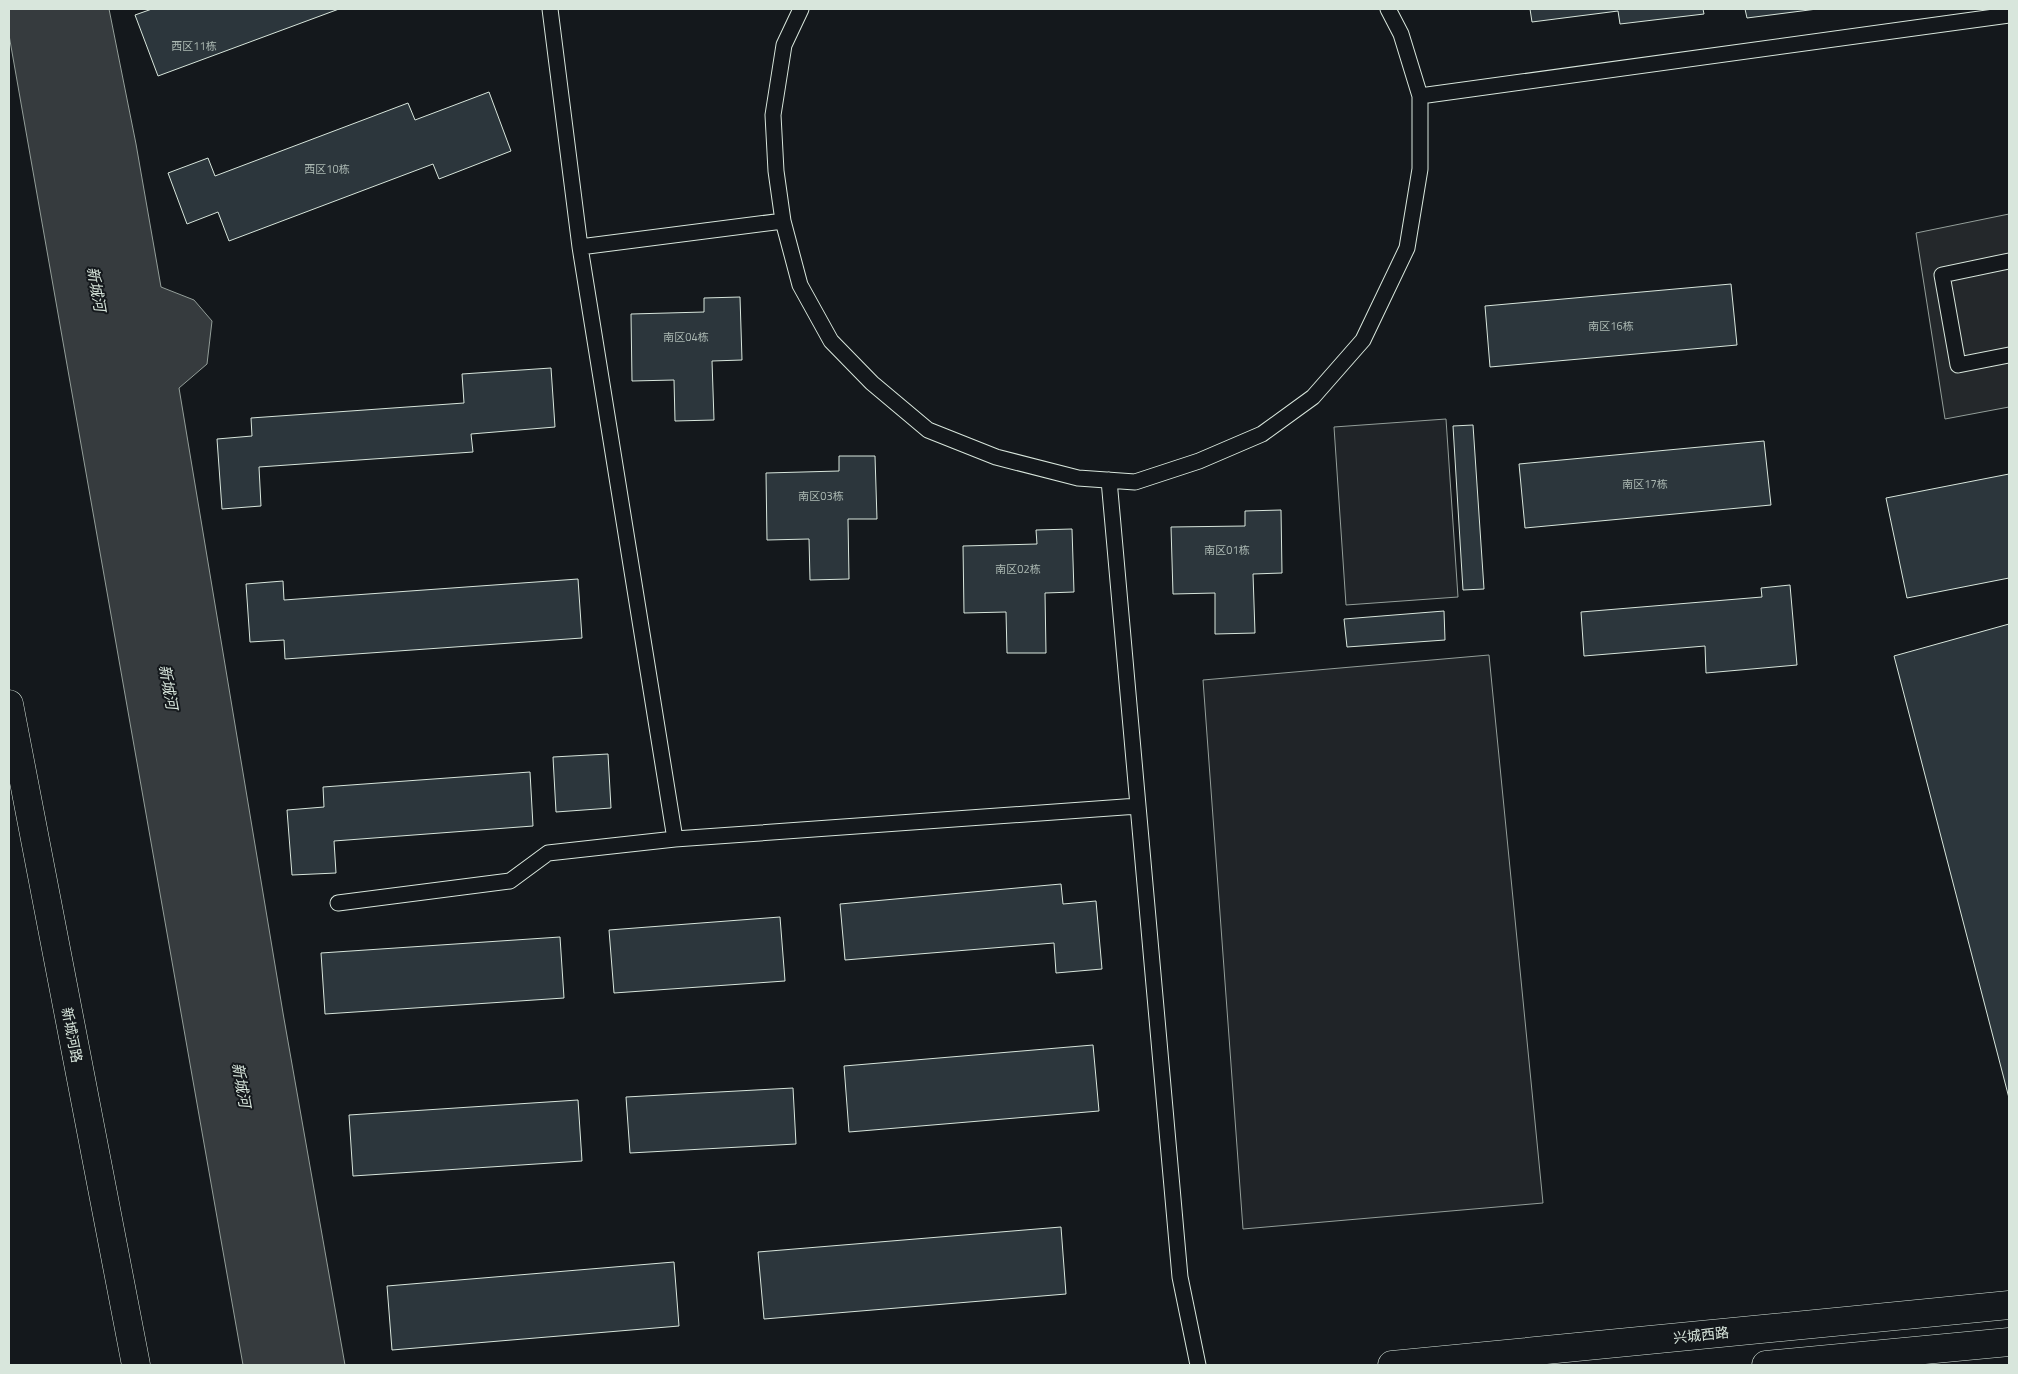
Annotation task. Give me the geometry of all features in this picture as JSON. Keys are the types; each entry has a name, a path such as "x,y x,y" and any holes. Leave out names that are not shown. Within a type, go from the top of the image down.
{"street":[{"name":"新城河路","path":"9,704 136,1365"},
{"name":"兴城西路","path":"1392,1365 2009,1305"},
{"path":"1766,1365 2009,1342"}],"lane":[{"path":"550,9 580,247 675,839"},
{"path":"801,9 784,45 773,115 776,171 783,221 800,285 831,341 872,383 928,430 996,457 1078,478 1135,482 1199,461 1262,434 1313,398 1363,340 1407,248 1420,169 1420,96 1401,34 1388,9"},
{"path":"1420,96 2009,16"},
{"path":"580,247 783,221"},
{"path":"2009,261 1942,275 1958,365 2009,355"},
{"path":"1109,480 1180,1277 1198,1365"},
{"path":"338,903 510,881 548,853 675,839 1138,806"}],"shaded area":[{"path":"2009,214 2009,407 1945,419 1916,233"},
{"path":"1446,419 1458,597 1346,605 1334,427"},
{"path":"1489,655 1543,1203 1243,1229 1203,680"}],"water":[{"name":"新城河","path":"9,9 109,9 136,144 161,287 194,300 212,321 207,364 179,388 283,1013 345,1365 243,1365 9,35"}],"building":[{"path":"152,9 339,9 158,76 135,15"},
{"path":"1530,9 1703,9 1704,14 1620,24 1618,11 1532,22"},
{"path":"1745,9 1817,9 1747,18"},
{"path":"489,92 511,151 439,179 433,164 229,241 218,212 187,224 168,173 208,158 215,176 408,103 415,120"},
{"path":"1731,284 1737,345 1490,367 1485,306"},
{"path":"740,297 742,360 712,361 714,420 675,421 674,380 632,381 631,314 704,312 704,298"},
{"path":"551,368 555,427 471,434 473,452 259,467 261,506 222,509 217,439 252,436 251,418 464,403 462,374"},
{"path":"1473,425 1484,589 1463,590 1453,426"},
{"path":"1764,441 1771,505 1525,528 1519,464"},
{"path":"839,456 875,456 877,519 848,519 849,579 810,580 809,539 767,540 766,473 839,471"},
{"path":"2009,474 2009,578 1907,598 1886,498"},
{"path":"1281,510 1282,573 1253,574 1255,633 1215,634 1215,593 1173,594 1171,527 1245,526 1245,511"},
{"path":"1072,529 1074,592 1045,593 1046,653 1007,653 1006,612 964,613 963,546 1037,544 1036,530"},
{"path":"578,579 582,638 285,659 284,640 250,642 246,584 283,581 284,600"},
{"path":"1790,585 1797,665 1706,673 1705,646 1584,656 1581,612 1762,597 1761,588"},
{"path":"1444,611 1445,640 1347,647 1344,619"},
{"path":"2009,624 2009,1098 1894,656"},
{"path":"608,754 611,808 556,812 553,757"},
{"path":"530,772 533,826 334,841 336,873 292,875 287,810 324,807 323,787"},
{"path":"1061,884 1063,904 1096,901 1102,969 1056,973 1054,943 845,960 840,904"},
{"path":"780,917 785,981 614,993 609,930"},
{"path":"560,937 564,998 325,1014 321,953"},
{"path":"1093,1045 1099,1111 849,1132 844,1066"},
{"path":"793,1088 796,1144 630,1153 626,1097"},
{"path":"578,1100 582,1161 353,1176 349,1115"},
{"path":"1061,1227 1066,1294 764,1319 758,1252"},
{"path":"674,1262 679,1326 392,1350 387,1286"}]}
